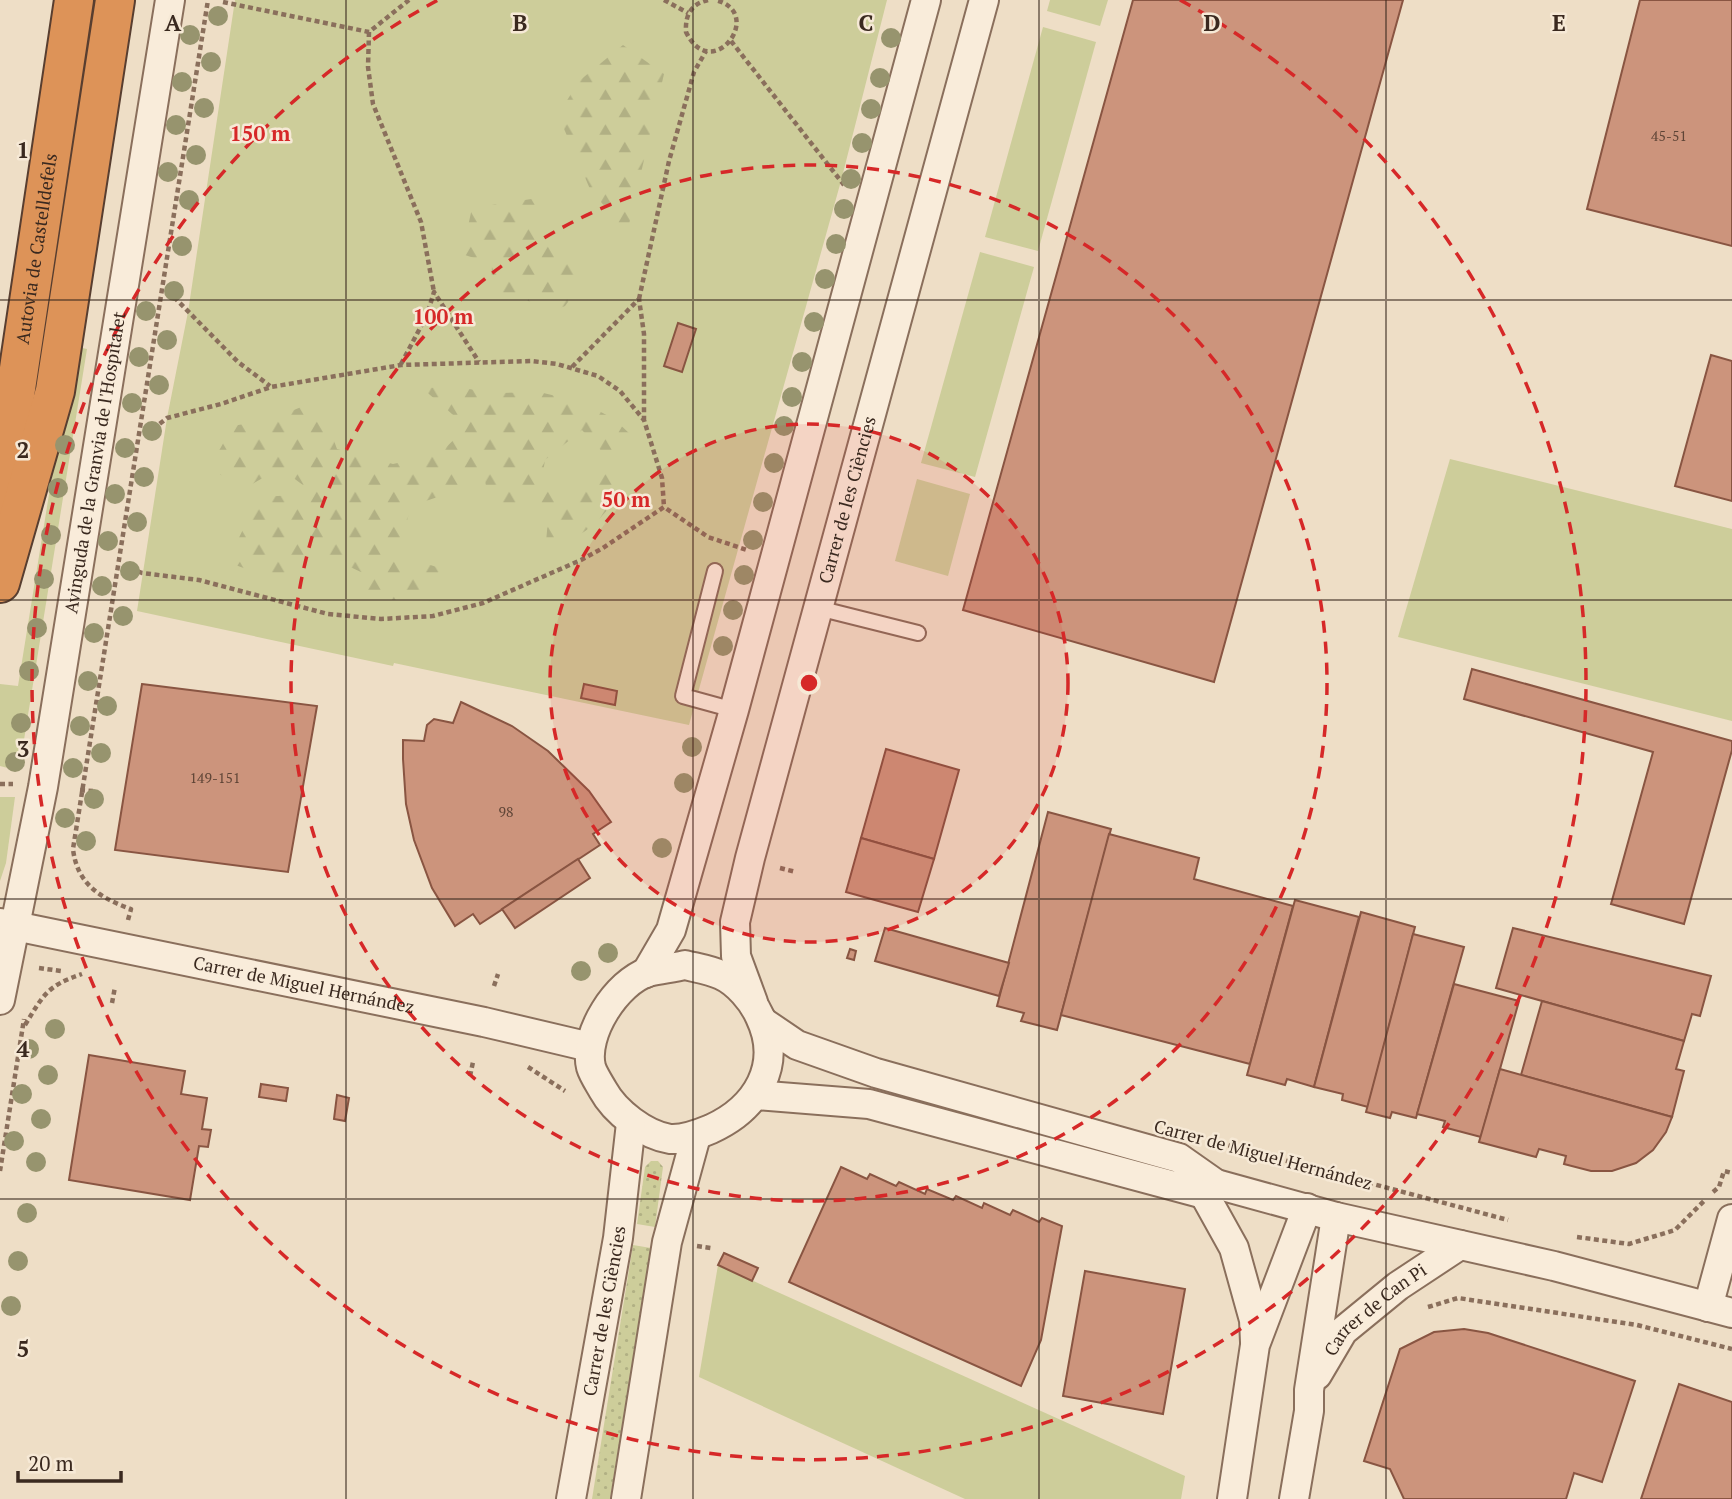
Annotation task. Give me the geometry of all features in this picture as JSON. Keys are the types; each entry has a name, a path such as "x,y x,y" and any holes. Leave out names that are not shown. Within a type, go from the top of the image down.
{"highway":[{"name":"Autovia de Castelldefels","path":"0,496 74,0"},
{"path":"0,583 55,391 115,0"}],"street":[{"name":"Avinguda de la Granvia de l'Hospitalet","path":"13,1003 8,924 43,787 170,0"},
{"path":"646,973 671,930 734,710 926,0"},
{"name":"Carrer de les Ciències","path":"758,1012 736,956 735,922 750,858 984,0"},
{"name":"Carrer de Miguel Hernández","path":"8,924 484,1022 590,1047"},
{"path":"685,965 723,976 758,1012 766,1030 769,1062 756,1095 743,1109 720,1125 696,1136 670,1139 631,1124 605,1094 591,1067 590,1047 608,1006 627,986 646,973 685,965"},
{"name":"Carrer de Miguel Hernández","path":"758,1012 797,1045 876,1073 1179,1158 1210,1189"},
{"name":"Carrer de Miguel Hernández","path":"756,1095 869,1104 1210,1189 1307,1208 1336,1217 1554,1266 1720,1310"},
{"name":"Carrer de les Ciències","path":"571,1499 618,1238 631,1124"},
{"path":"626,1499 667,1242 696,1136"},
{"path":"1210,1189 1245,1280 1254,1320 1255,1345 1232,1499"},
{"path":"1255,1345 1307,1208"},
{"name":"Carrer de Can Pi","path":"1294,1499 1336,1217"},
{"path":"1720,1310 1732,1219"},
{"name":"Carrer de Can Pi","path":"1309,1390 1343,1331 1398,1286 1460,1245"}],"lane":[{"path":"715,570 682,696 734,710"},
{"path":"818,608 918,633"}],"path":[{"path":"131,909 114,903 86,885 74,862 73,849 208,0"},
{"path":"409,0 369,32 368,67 373,104 421,222 434,292 479,362"},
{"path":"664,0 688,13"},
{"path":"708,0 694,6 685,22 690,40 706,51 715,51 731,41 736,33 734,14 719,0"},
{"path":"223,2 369,32"},
{"path":"731,41 845,188"},
{"path":"664,507 662,478 644,420 644,334 639,299 669,161 694,72 706,51"},
{"path":"401,365 422,326 434,292"},
{"path":"174,297 238,362 271,387"},
{"path":"572,367 639,299"},
{"path":"153,429 167,418 271,387 401,365 531,361 572,367 598,376 620,391 644,420"},
{"path":"664,507 708,537 755,552"},
{"path":"130,568 142,573 199,580 328,614 381,619 433,616 483,603 581,560 664,507"},
{"path":"74,789 93,791"},
{"path":"774,866 796,872"},
{"path":"0,1171 23,1029 43,995 55,984 82,974 31,967"},
{"path":"494,986 498,974"},
{"path":"112,1003 115,987"},
{"path":"13,1003 23,1029"},
{"path":"470,1076 473,1062"},
{"name":"Carrer de Miguel Hernández","path":"1203,1139 1509,1221"},
{"path":"1576,1237 1629,1244 1675,1230 1719,1187 1724,1171 1732,1173"},
{"path":"1419,1309 1458,1298 1637,1325 1732,1349"}],"green space":[{"path":"235,0 887,0 841,181 689,725 137,611 167,418 188,312"},
{"path":"1050,0 1108,0 1100,26 1047,11"},
{"path":"1043,27 1096,42 1038,251 985,237"},
{"path":"623,45 664,74 627,233 590,189 558,115 579,81"},
{"path":"538,198 540,225 574,265 583,282 565,306 553,311 534,302 491,295 492,264 462,254 472,208"},
{"path":"980,252 1034,267 975,477 921,463"},
{"path":"78,347 87,349 19,771 0,766 0,684 18,686 62,414"},
{"path":"453,387 500,393 539,392 582,402 614,419 630,434 623,451 605,455 582,430 545,460 541,485 559,500 595,476 616,472 624,487 593,524 552,550 546,542 549,509 524,504 518,518 497,510 488,495 485,481 411,506 398,555 440,568 429,602 361,598 365,574 323,554 296,564 288,580 260,574 227,562 259,497 315,494 280,468 249,486 208,470 233,426 271,419 319,400 337,449 393,464 439,454 467,427 422,388"},
{"path":"1450,459 1732,529 1732,721 1398,637"},
{"path":"917,479 970,494 948,576 895,561"},
{"path":"0,797 15,797 6,863 0,881"},
{"path":"651,1161 658,1161 663,1167 655,1227 637,1224 645,1167"},
{"path":"633,1245 651,1248 610,1499 592,1499"},
{"path":"718,1265 1185,1476 1181,1499 965,1499 699,1377"}],"building":[{"path":"1133,0 1403,0 1214,682 963,610"},
{"path":"1640,0 1732,0 1732,246 1587,209"},
{"path":"678,323 696,329 682,372 664,366"},
{"path":"1711,355 1732,361 1732,501 1675,486"},
{"path":"1472,669 1732,741 1732,750 1684,924 1611,904 1653,752 1464,699"},
{"path":"142,684 317,706 288,872 115,850"},
{"path":"584,684 617,691 615,705 581,698"},
{"path":"461,702 512,726 548,751 589,791 611,822 593,834 600,845 480,924 473,914 455,926 432,888 414,840 406,804 403,740 424,741 427,725 434,719 453,723"},
{"path":"886,749 959,770 934,859 861,838"},
{"path":"1048,812 1111,829 1057,1030 1021,1021 1024,1013 997,1006"},
{"path":"1109,834 1199,858 1194,879 1293,906 1250,1064 1061,1015"},
{"path":"861,838 934,859 918,912 846,892"},
{"path":"578,859 590,878 515,928 502,909"},
{"path":"1295,900 1359,917 1314,1087 1287,1079 1285,1085 1247,1075"},
{"path":"1361,912 1415,927 1368,1107 1342,1100 1343,1094 1314,1087"},
{"path":"885,928 1009,963 999,996 875,961"},
{"path":"1513,928 1711,976 1700,1016 1692,1014 1684,1041 1496,988"},
{"path":"1413,934 1464,947 1416,1118 1392,1112 1390,1118 1366,1112"},
{"path":"850,949 856,951 854,960 847,958"},
{"path":"1454,984 1519,1001 1481,1137 1443,1127 1445,1121 1417,1114"},
{"path":"1542,1001 1684,1041 1676,1069 1684,1071 1672,1117 1521,1075"},
{"path":"89,1055 185,1071 181,1094 207,1098 202,1129 211,1130 208,1147 199,1146 190,1200 69,1180"},
{"path":"1500,1069 1672,1117 1666,1132 1653,1150 1636,1163 1612,1171 1591,1171 1564,1164 1566,1156 1539,1149 1536,1157 1479,1142"},
{"path":"261,1084 288,1088 286,1101 259,1097"},
{"path":"337,1095 349,1098 345,1121 334,1119"},
{"path":"841,1167 867,1179 870,1174 896,1186 899,1182 925,1194 927,1189 953,1200 956,1196 982,1208 984,1203 1010,1215 1013,1210 1039,1222 1042,1218 1062,1226 1041,1340 1021,1386 789,1282"},
{"path":"724,1253 758,1268 752,1281 718,1265"},
{"path":"1085,1271 1185,1289 1163,1414 1063,1396"},
{"path":"1464,1329 1488,1333 1635,1381 1602,1482 1574,1473 1566,1499 1404,1499 1390,1469 1364,1461 1400,1349 1434,1332"},
{"path":"1679,1384 1732,1402 1732,1499 1641,1499"}]}
